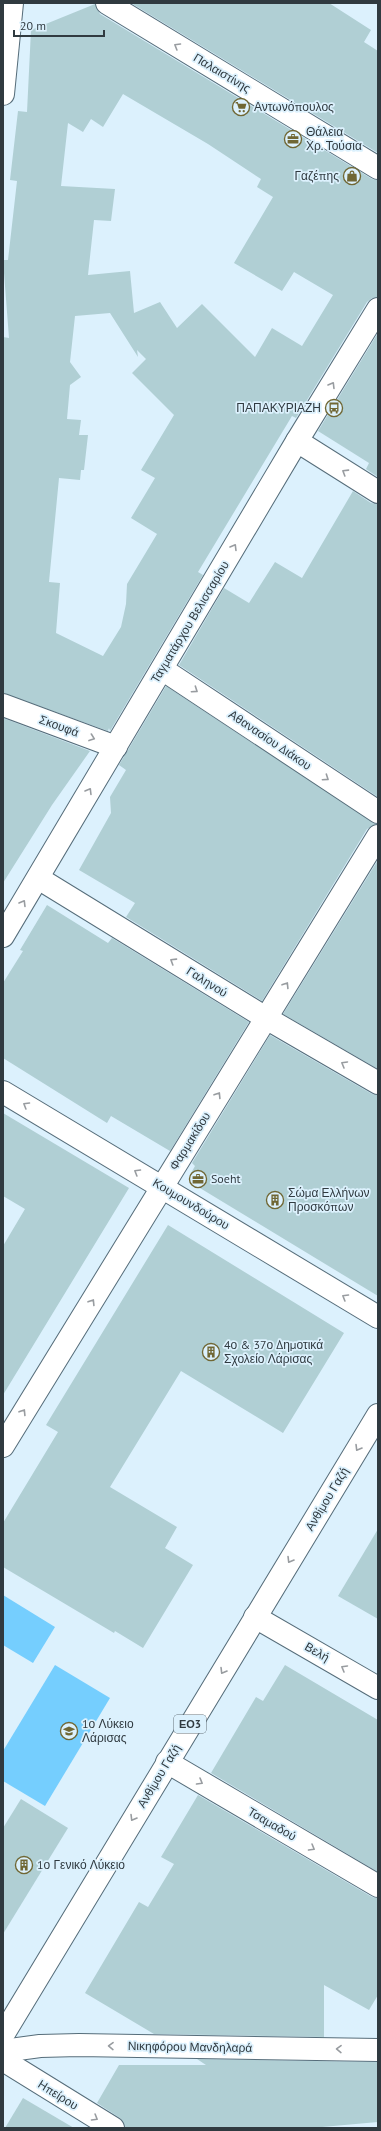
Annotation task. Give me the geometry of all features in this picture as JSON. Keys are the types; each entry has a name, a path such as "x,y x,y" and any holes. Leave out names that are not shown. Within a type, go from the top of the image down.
{"street":[{"path":"3,94 12,3"},
{"name":"Παλαιστίνης","path":"107,3 378,168"},
{"name":"Ταγματάρχου Βελισσαρίου","path":"3,936 297,441 378,309"},
{"path":"297,441 378,492"},
{"name":"Αθανασίου Διάκου","path":"162,669 378,812"},
{"name":"Σκουφά","path":"3,705 116,747"},
{"name":"Φαρμακίδου","path":"3,1446 378,836"},
{"name":"Γαληνού","path":"38,878 266,1018 378,1083"},
{"name":"Κουμουνδούρου","path":"3,1092 378,1317"},
{"name":"Ανθίμου Γαζή","path":"3,2035 378,1415"},
{"name":"Βελή","path":"256,1617 378,1688"},
{"name":"Τσαμαδού","path":"167,1762 378,1886"},
{"name":"Νικηφόρου Μανδηλαρά","path":"3,2051 40,2046 79,2045 378,2050"},
{"name":"Ηπείρου","path":"3,2060 113,2128"}],"shaded area":[{"path":"3,1595 55,1627 33,1663 3,1645"},
{"path":"55,1665 110,1698 45,1806 3,1781 3,1751"}],"building":[{"path":"131,3 329,3 371,30 364,42 378,51 378,153"},
{"path":"95,4 100,14 372,179 378,180 378,297 372,298 367,302 296,418 292,416 198,572 203,575 110,731 109,728 108,731 3,693 3,337 9,338 3,260 8,260 17,181 10,180 18,111 27,112 31,30","holes":["123,94 208,144 261,179 257,187 273,197 234,263 282,291 294,272 333,295 302,346 272,328 255,357 202,304 177,328 160,302 134,313 130,271 88,275 94,220 111,221 115,189 61,186 68,123 83,132 91,119 103,127","110,313 138,357 137,350 146,359 132,373 174,415 141,470 155,478 131,518 157,534 127,584 126,604 121,627 103,656 56,633 60,583 49,582 59,478 80,480 81,470 84,470 88,435 79,435 81,420 67,419 70,385 81,377 70,362 75,316"]},
{"path":"378,333 378,477 366,469 369,463 318,431"},
{"path":"353,491 371,503 378,504 378,797 179,665 224,588 249,603 275,562 302,578"},
{"path":"166,686 376,824 367,829 262,1001 126,917 135,903 79,870 111,813 110,797 126,770 119,765"},
{"path":"3,718 90,751 52,805 3,883"},
{"path":"378,860 378,1069 283,1014"},
{"path":"47,905 108,943 112,938 249,1022 170,1151 111,1116 107,1123 3,1058 3,983 23,951 20,950"},
{"path":"270,1035 372,1094 378,1095 378,1296 190,1182 193,1177 190,1175 195,1166 192,1163"},
{"path":"3,1113 129,1188 3,1395 3,1246 25,1209 3,1196"},
{"path":"168,1225 344,1333 283,1433 181,1371 110,1487 177,1527 165,1548 193,1565 143,1648 115,1631 114,1633 3,1567 3,1523 58,1432 46,1425"},
{"path":"378,1529 378,1619 338,1596"},
{"path":"285,1665 378,1720 378,1872 211,1773 256,1697 263,1701"},
{"path":"198,1795 372,1897 378,1898 378,1995 369,2010 324,1985 324,2037 154,2034 85,1993 139,1902 148,1907 174,1864 161,1857"},
{"name":"1ο Γενικό Λύκειο","path":"21,1799 68,1828 3,1934 3,1828"},
{"path":"197,2059 378,2062 378,2122 311,2128 125,2128 120,2118 97,2103 119,2065 206,2065"},
{"path":"23,2098 74,2128 5,2128"}],"place":[{"name":"Αντωνόπουλος","path":"241,107"},
{"name":"Θάλεια Χρ. Τούσια","path":"293,139"},
{"name":"Γαζέπης","path":"352,176"},
{"name":"ΠΑΠΑΚΥΡΙΑΖΗ","path":"334,408"},
{"name":"Soeht","path":"198,1179"},
{"name":"Σώμα Ελλήνων Προσκόπων","path":"275,1200"},
{"name":"4ο & 37ο Δημοτικά Σχολείο Λάρισας","path":"211,1352"},
{"name":"1ο Λύκειο Λάρισας","path":"69,1731"},
{"name":"1ο Γενικό Λύκειο","path":"24,1865"}]}
